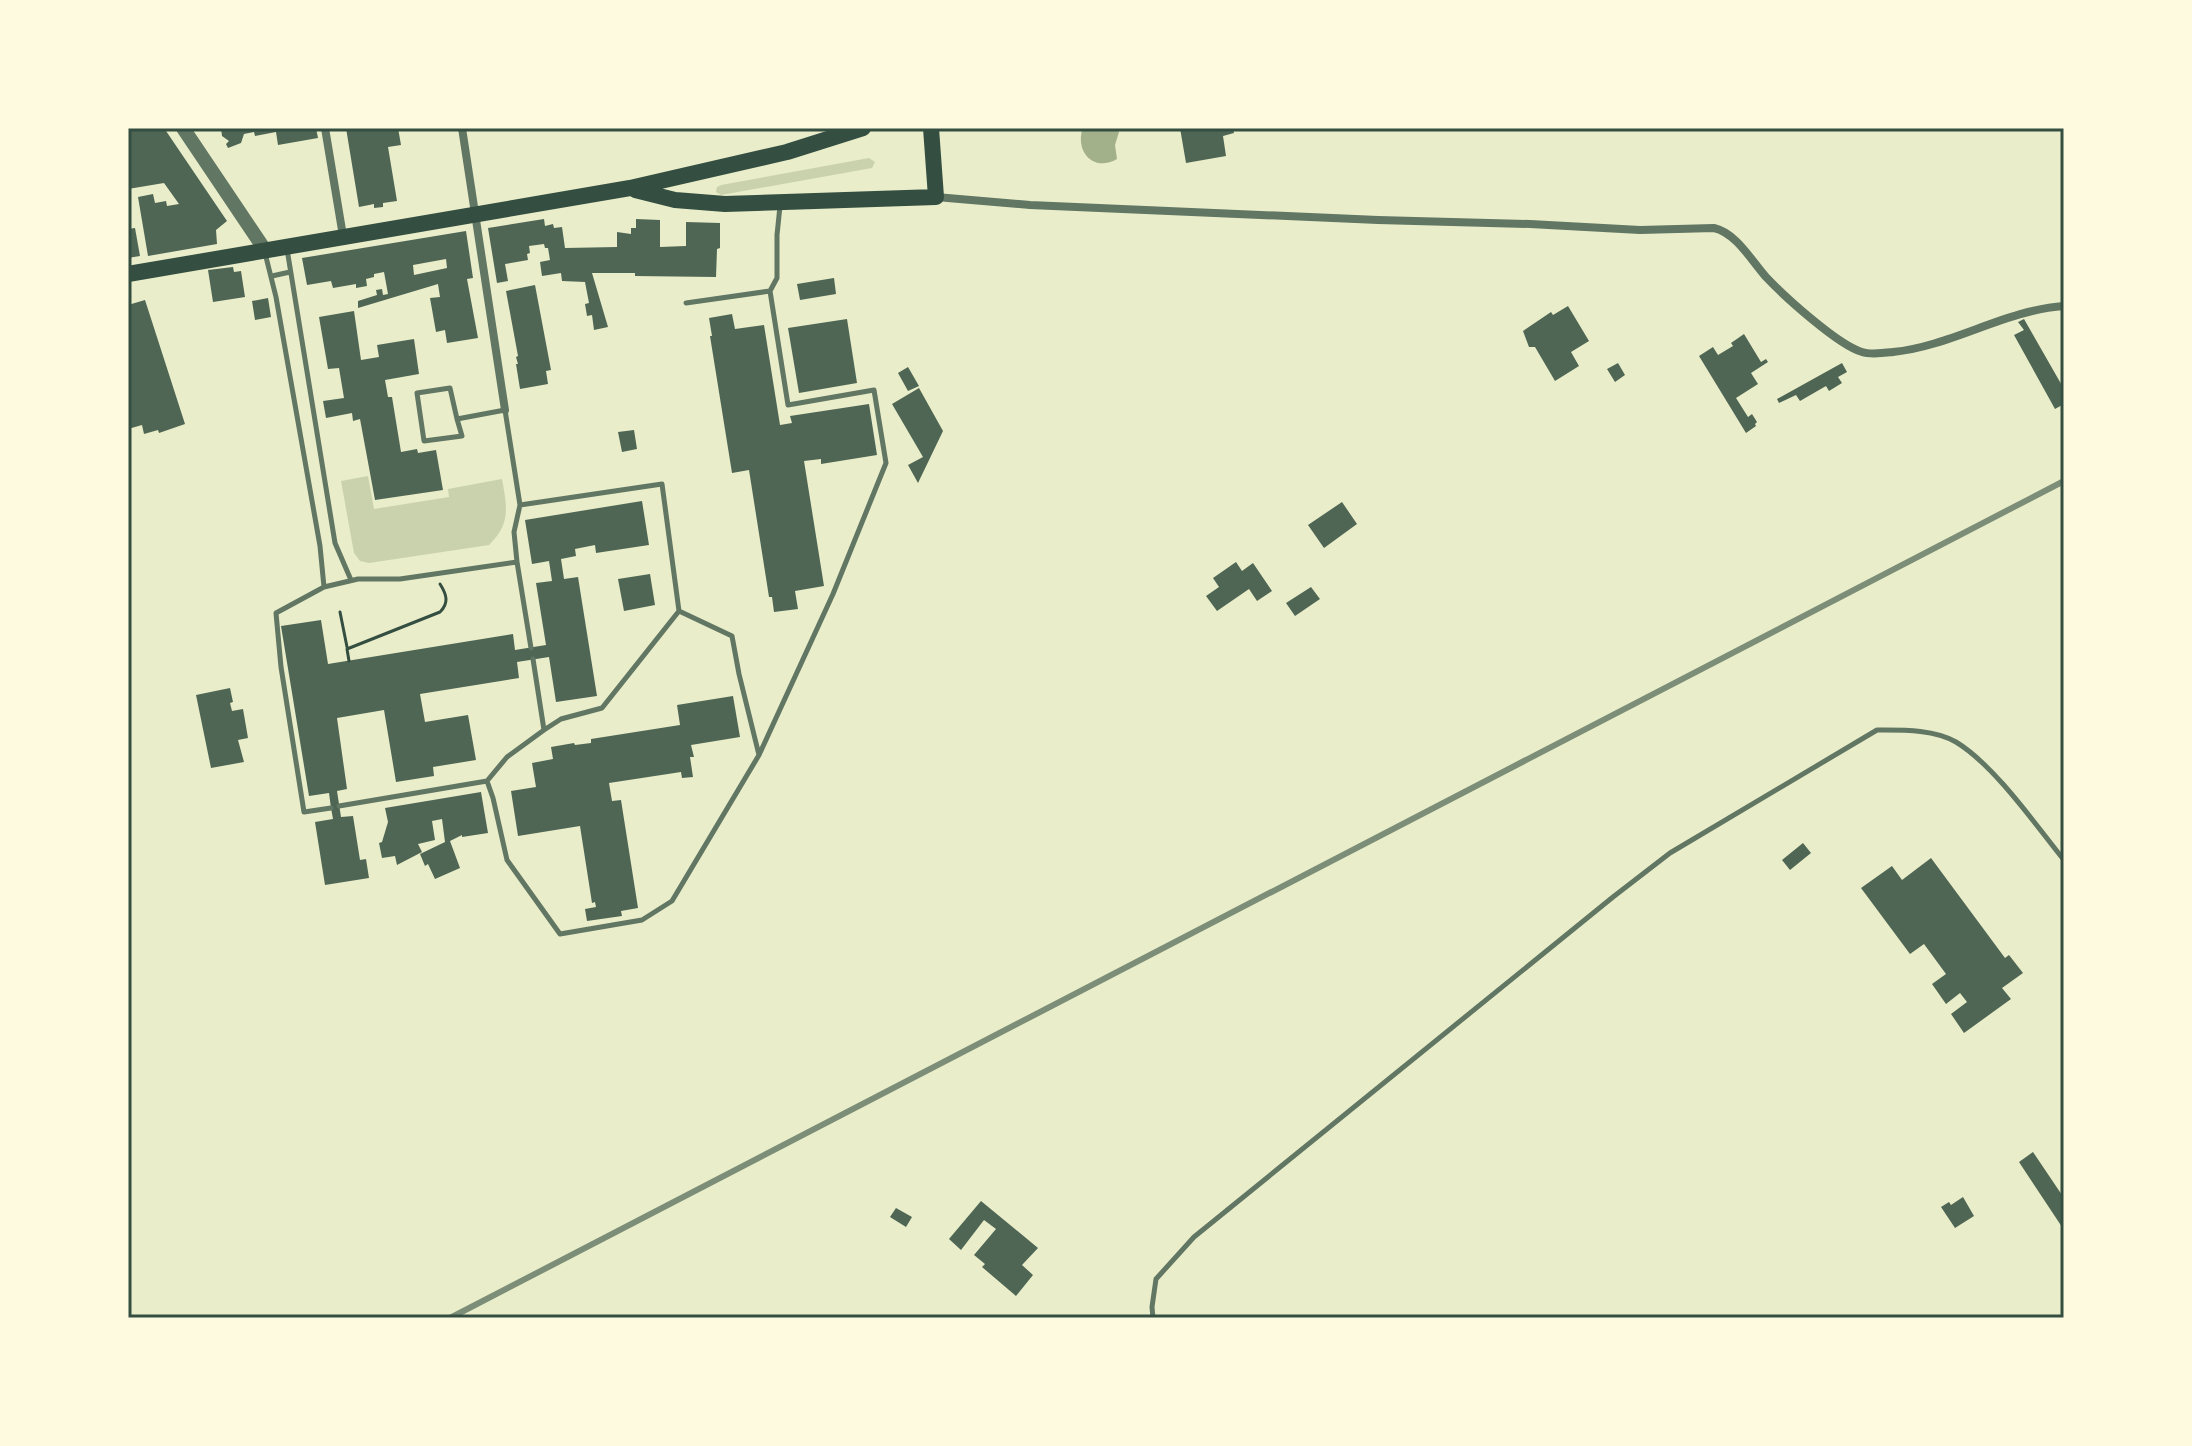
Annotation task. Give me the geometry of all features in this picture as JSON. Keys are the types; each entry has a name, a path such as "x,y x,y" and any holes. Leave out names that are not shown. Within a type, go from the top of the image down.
{"main road":[{"path":"128,274 630,188 787,152 863,128"},
{"path":"630,188 675,200 725,204 936,197 931,128"}],"street":[{"path":"183,128 265,250"},
{"path":"325,128 343,236"},
{"path":"462,128 505,410"},
{"path":"936,197 1030,205 1378,220 1640,230 1714,228 1723,230 1733,239 1768,279 1826,330 1863,352 1910,350 2018,315 2064,306"}],"lane":[{"path":"487,781 507,860 560,934 642,920 672,901 759,755 833,594 886,463 874,390 788,405 770,291 777,278 780,202"},
{"path":"286,246 335,543 351,580"},
{"path":"265,250 320,546 324,587"},
{"path":"272,276 290,272"},
{"path":"686,303 770,291"},
{"path":"450,388 457,419 462,436 424,441 417,393 450,388"},
{"path":"457,419 505,410 520,505 514,532 531,648"},
{"path":"339,806 487,781 507,757 561,719 602,708 679,611 662,484 520,505"},
{"path":"331,808 304,812 281,667 276,613 324,587 351,580 400,579 517,562"},
{"path":"679,611 732,636 759,755"},
{"path":"533,659 544,730"},
{"path":"1153,1318 1156,1279 1194,1237 1601,906 1670,853 1877,730 1914,730 1954,741 1990,770 2064,860"}],"path":[{"path":"347,649 440,612 447,600 435,574"},
{"path":"340,612 349,661"}],"shaded area":[{"path":"1118,128 1115,145 1117,159 1101,163 1089,158 1081,139 1082,130"},
{"path":"869,158 875,162 872,168 721,195 716,192 721,185"},
{"path":"368,476 374,509 449,497 448,489 502,479 506,507 504,522 489,545 369,563 360,561 354,553 341,481"}],"building":[{"path":"128,128 164,128 227,221 216,230 217,244 148,256 138,197 153,194 155,203 166,201 167,206 179,204 164,183 128,189"},
{"path":"221,128 316,128 318,138 278,145 276,132 255,136 254,132 244,134 241,143 228,148 226,144 229,141 222,136"},
{"path":"346,128 398,128 401,145 388,147 397,201 383,203 383,207 374,208 374,204 359,207"},
{"path":"1180,128 1233,128 1234,133 1223,136 1226,156 1186,163"},
{"path":"544,219 545,226 553,224 554,228 562,227 565,248 617,247 617,232 631,234 631,228 636,228 636,219 660,220 660,247 686,246 686,222 720,223 716,277 592,273 608,327 594,330 592,315 587,316 585,304 589,303 585,282 562,281 561,273 542,276 540,262 550,260 544,244 529,246 528,260 505,264 508,281 497,283 488,228"},
{"path":"135,228 140,256 128,258 128,229"},
{"path":"466,231 473,278 467,279 478,338 447,343 445,330 436,332 430,298 440,297 438,284 358,308 358,301 377,295 376,290 382,289 383,295 388,294 384,272 366,279 367,286 356,288 356,284 333,288 331,281 307,285 302,258","holes":["446,259 447,268 414,275 413,265"]},
{"path":"233,267 234,272 241,271 245,297 213,302 208,270"},
{"path":"834,278 836,294 800,300 797,284"},
{"path":"535,285 551,370 546,371 548,384 520,389 516,364 518,356 506,291"},
{"path":"268,298 271,317 255,320 252,301"},
{"path":"145,300 185,424 159,433 158,430 144,434 142,425 128,429 128,305"},
{"path":"1568,306 1589,341 1571,352 1579,366 1555,381 1535,347 1529,347 1523,331 1551,312 1553,315"},
{"path":"354,311 361,360 379,357 377,345 414,339 419,374 385,380 388,397 392,397 401,452 436,450 443,490 375,500 360,419 353,421 352,413 326,418 323,401 344,398 339,368 328,369 319,317"},
{"path":"732,314 735,329 764,325 780,425 792,423 790,416 869,404 877,455 821,464 821,459 804,461 824,586 795,591 798,609 774,612 749,470 732,473 709,318"},
{"path":"847,319 857,383 799,393 788,328"},
{"path":"2024,319 2064,389 2064,404 2055,409 2014,335 2024,330 2018,322"},
{"path":"1744,334 1761,362 1766,359 1768,362 1751,373 1758,384 1736,398 1748,417 1752,414 1757,422 1746,433 1699,356 1713,347 1718,355 1733,346 1731,343"},
{"path":"1618,363 1625,375 1615,382 1607,369"},
{"path":"1842,363 1847,372 1838,377 1842,383 1829,391 1826,386 1800,401 1796,395 1779,403 1777,399"},
{"path":"908,367 919,386 908,391 898,373"},
{"path":"919,388 943,431 918,483 908,465 923,457 892,404"},
{"path":"634,430 637,449 622,452 618,432"},
{"path":"642,501 649,545 596,553 595,545 575,549 576,556 561,559 564,579 578,577 597,696 556,702 549,657 517,662 519,678 420,694 425,722 468,715 476,760 433,767 434,776 396,782 384,710 337,718 347,789 337,791 341,817 353,816 360,860 366,859 369,878 325,885 315,822 333,819 329,793 309,796 281,626 321,620 328,664 513,634 515,650 546,645 536,583 552,581 549,561 532,564 525,520"},
{"path":"1342,502 1357,524 1324,548 1308,525"},
{"path":"1236,562 1242,571 1253,563 1272,591 1257,601 1249,589 1217,611 1206,596 1219,587 1213,578"},
{"path":"650,574 655,605 624,611 618,579"},
{"path":"1311,587 1320,599 1295,616 1286,603"},
{"path":"230,688 232,711 243,709 248,738 238,740 244,762 211,768 196,695"},
{"path":"733,696 740,737 691,745 693,777 682,778 681,772 609,783 612,801 621,800 638,908 621,911 622,916 587,921 585,909 596,907 595,902 592,903 580,826 518,836 511,791 536,787 532,763 553,759 551,747 591,743 591,739 680,725 677,705"},
{"path":"481,792 488,833 462,835 450,841 460,868 435,879 420,854 445,842 442,819 432,821 435,840 418,844 422,852 397,865 395,856 382,858 379,843 388,822 385,808"},
{"path":"1803,843 1811,853 1790,870 1782,860"},
{"path":"1931,858 2005,958 2009,955 2023,973 2002,988 2011,999 1964,1033 1951,1014 1967,1002 1960,993 1946,1004 1932,984 1946,974 1924,944 1910,954 1861,888 1892,866 1902,880"},
{"path":"2033,1152 2064,1198 2064,1230 2019,1162"},
{"path":"1963,1197 1974,1216 1955,1228 1941,1207"},
{"path":"981,1201 1038,1248 1022,1265 1033,1275 1016,1296 982,1267 985,1264 974,1255 996,1229 984,1220 961,1250 949,1239"},
{"path":"896,1208 912,1217 906,1227 890,1217"}],"railway":[{"path":"450,1318 2064,481"}]}
